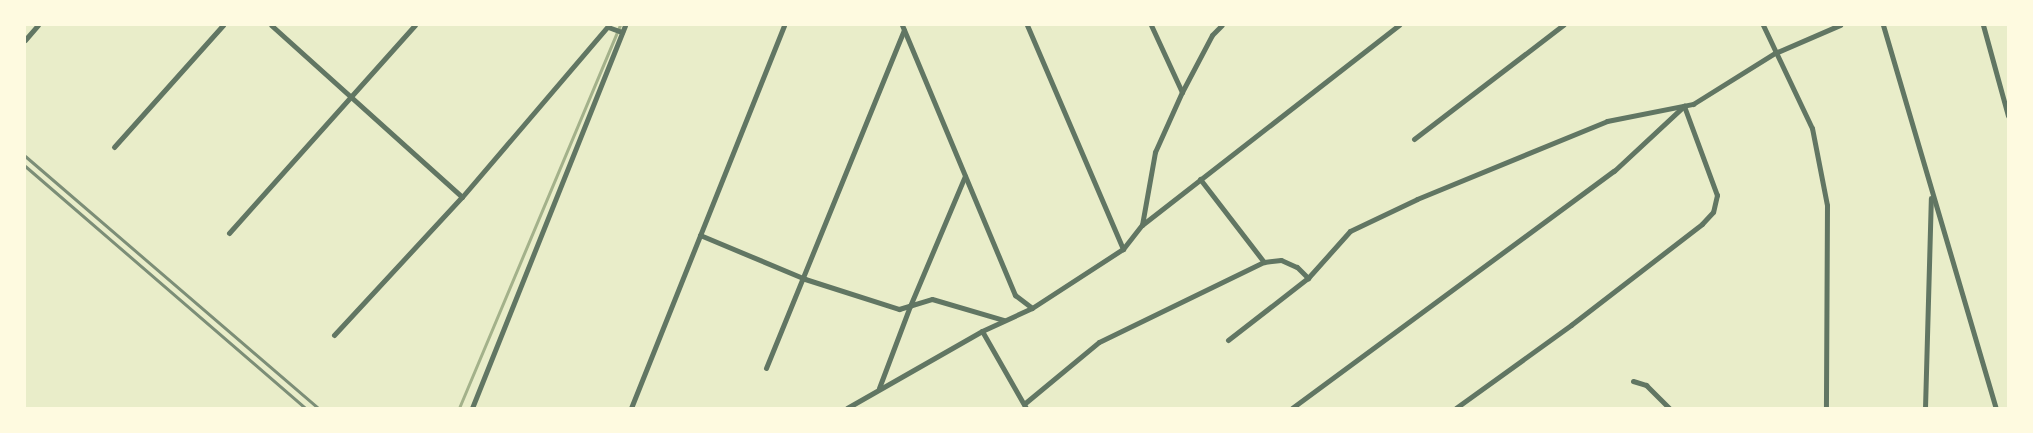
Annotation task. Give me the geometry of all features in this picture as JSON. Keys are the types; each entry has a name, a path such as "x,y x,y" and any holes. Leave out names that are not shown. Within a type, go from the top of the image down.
{"street":[{"path":"25,40 38,25"},
{"path":"114,147 223,25"},
{"path":"271,25 462,197"},
{"path":"228,233 415,25"},
{"path":"472,408 624,25"},
{"path":"631,408 784,25"},
{"path":"1027,25 1123,249"},
{"path":"1152,25 1182,92"},
{"path":"1142,225 1155,152 1182,92 1212,35 1222,25"},
{"path":"847,408 879,388 982,331 1032,308 1123,249 1142,225 1399,25"},
{"path":"1414,139 1562,25"},
{"path":"1763,25 1812,128 1827,205 1826,408"},
{"path":"1228,340 1308,278 1350,231 1417,199 1607,121 1693,104 1775,53 1840,25"},
{"path":"1883,25 1931,193 1996,408"},
{"path":"1983,25 2008,116"},
{"path":"334,334 462,197 609,26 622,32"},
{"path":"903,27 1015,294 1032,308"},
{"path":"766,368 804,279 903,27"},
{"path":"1292,408 1614,171 1684,106"},
{"path":"1456,408 1578,319 1702,224 1712,212 1717,195 1684,106"},
{"path":"879,388 910,306 965,176"},
{"path":"1200,179 1264,262"},
{"path":"1925,408 1931,193"},
{"path":"700,235 804,279 898,309 932,299 1004,320"},
{"path":"982,331 1025,406 1099,342 1264,262 1281,260 1297,267 1308,278"},
{"path":"1633,381 1646,385 1669,408"}],"waterway":[{"path":"459,408 620,25"}],"railway":[{"path":"25,156 318,408"},
{"path":"25,166 305,408"}]}
